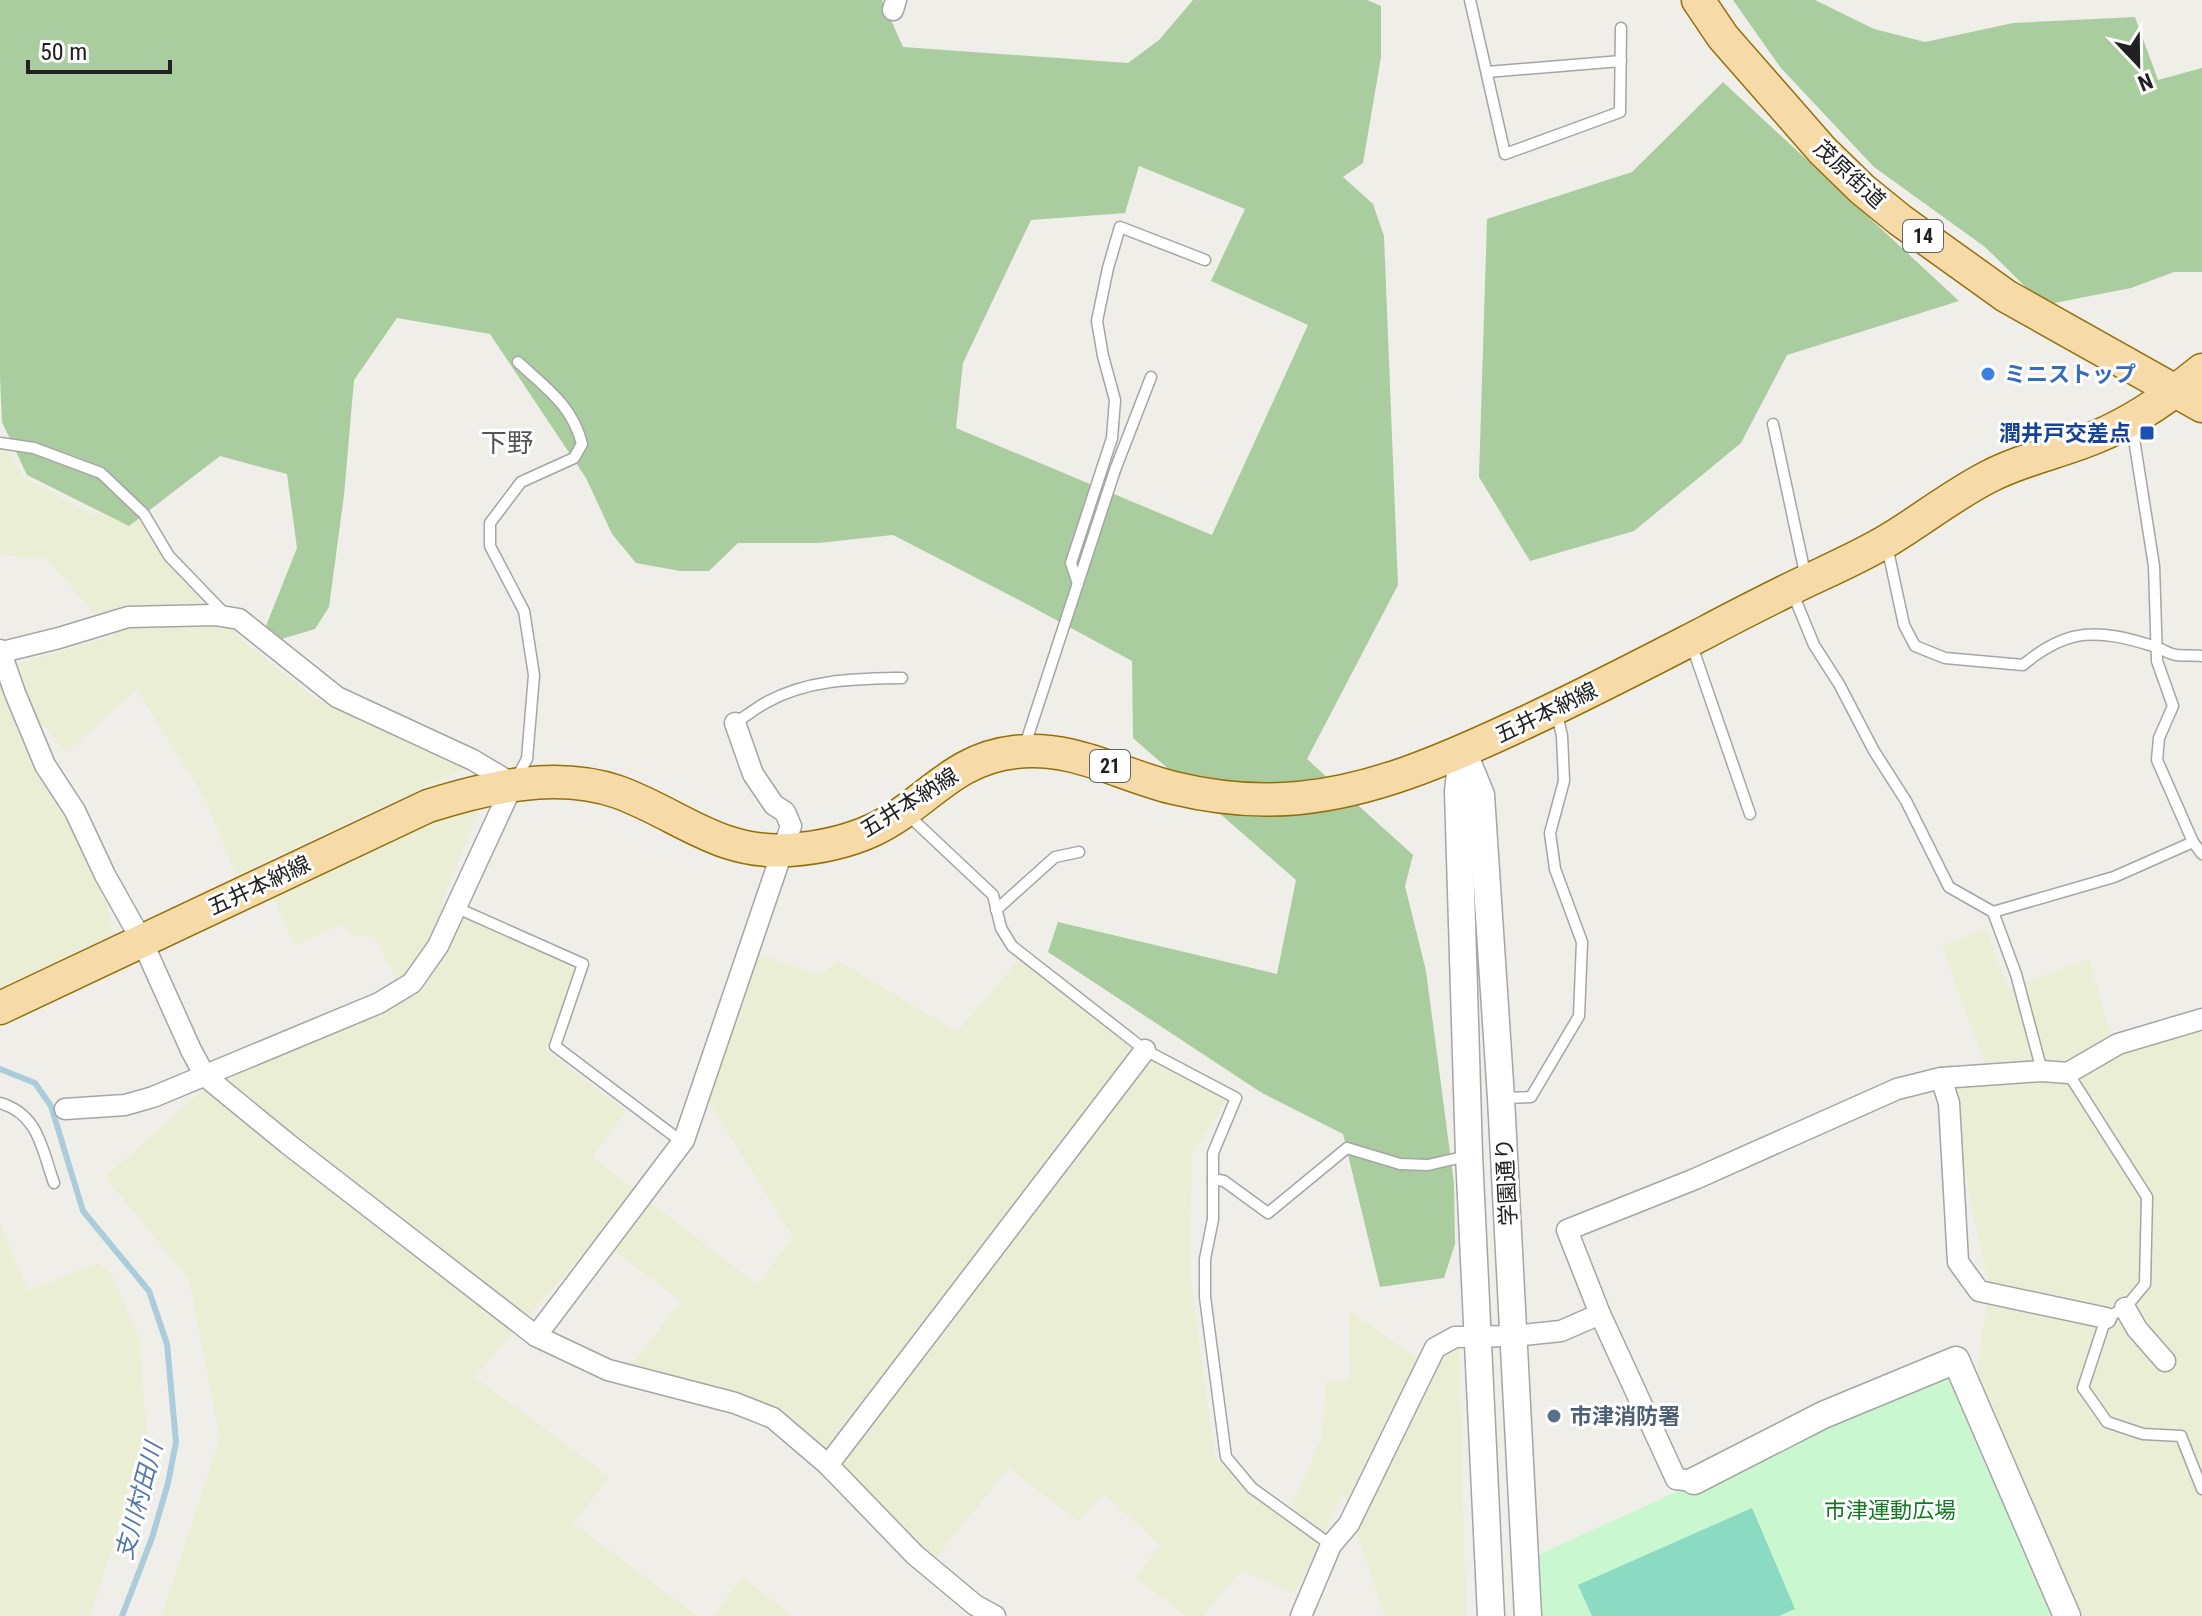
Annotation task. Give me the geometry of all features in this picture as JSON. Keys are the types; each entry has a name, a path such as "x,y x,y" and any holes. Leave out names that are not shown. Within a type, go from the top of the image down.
{"main road":[{"name":"茂原街道","path":"1698,0 1723,37 1822,150 1891,213 2006,296 2202,406"},
{"name":"五井本納線","path":"0,1008 428,806 513,784 584,784 616,792 725,843 782,851 815,848 876,829 965,767 988,758 1024,751 1061,752 1173,788 1259,801 1349,791 1378,783 1463,751 1555,709 1886,541 1984,478 2012,465 2092,439 2131,421 2202,370"}],"street":[{"path":"65,1109 125,1105 153,1097 205,1076 379,1003 412,983 438,946 513,784 473,760 337,697 239,619 215,615 128,617 59,638 1,651 45,765 75,811 105,875 142,941 205,1076 536,1336 608,1370 735,1403 773,1418 828,1465 915,1555 975,1605 995,1616"},
{"path":"536,1336 682,1142 791,826 785,812 774,805 753,774 735,723"},
{"path":"1463,751 1458,791 1469,1155 1491,1616"},
{"name":"学園通り","path":"1463,751 1481,795 1501,1098 1528,1616"},
{"path":"2067,1616 1956,1360 1823,1415 1694,1481 1676,1479 1600,1314 1567,1230 1695,1179 1897,1089 1941,1078 2042,1071 2068,1073 2118,1044 2202,1019"},
{"path":"828,1465 1145,1050"},
{"path":"1941,1078 1949,1103 1958,1262 1979,1291 2106,1318"},
{"path":"2125,1308 2137,1329 2165,1361"},
{"path":"1301,1616 1331,1545 1349,1524 1435,1348 1455,1337 1561,1331 1600,1314"},
{"path":"1485,1491 1521,1490"}],"lane":[{"path":"1470,0 1505,154 1620,112 1621,28"},
{"path":"1487,72 1621,61"},
{"path":"1078,584 1071,563 1112,438 1115,400 1097,321 1120,227 1205,260"},
{"path":"513,784 527,759 534,675 524,611 490,546 490,523 521,482 574,458 582,444 578,428 557,395 518,362"},
{"path":"1024,751 1115,470 1151,377"},
{"path":"2131,421 2154,566 2157,661 2173,706 2159,738 2157,760 2193,842 2202,854"},
{"path":"1773,424 1799,585 1814,645 1906,801 1949,887 1993,912 2016,974 2042,1071"},
{"path":"0,443 34,448 101,473 144,514 169,556 228,617"},
{"path":"1886,541 1904,625 1915,646 1945,658 2023,665 2041,649 2075,636 2102,633 2174,655 2202,656"},
{"path":"1690,640 1750,814"},
{"path":"735,723 767,702 828,681 902,678"},
{"path":"1501,1098 1531,1097 1579,1016 1582,942 1555,869 1550,833 1564,781 1562,736 1555,709"},
{"path":"904,811 993,895 1001,928 1012,946 1145,1050 1236,1098 1213,1153 1213,1219 1205,1259 1205,1297 1226,1457 1252,1488 1331,1545"},
{"path":"1993,912 2114,877 2193,842"},
{"path":"996,910 1055,857 1079,852"},
{"path":"455,907 583,964 555,1046 682,1142"},
{"path":"2068,1073 2147,1197 2145,1284 2125,1308 2106,1318 2083,1388 2107,1422 2143,1434 2181,1436 2202,1489"},
{"path":"0,1103 20,1111 34,1126 54,1183"},
{"path":"1213,1179 1224,1181 1268,1213 1347,1148 1400,1164 1428,1165 1469,1155"}],"green space":[{"path":"0,0 882,0 903,47 1128,63 1159,40 1193,0 1367,0 1381,6 1381,57 1363,163 1343,177 1373,204 1384,236 1398,585 1307,759 1413,855 1405,886 1426,971 1454,1183 1455,1244 1444,1278 1380,1287 1343,1134 1262,1093 1048,952 1058,922 1277,974 1296,880 1133,738 1132,661 893,535 818,543 738,543 709,571 680,571 636,563 612,534 586,478 490,334 397,318 354,380 344,495 329,607 315,629 258,646 297,548 287,474 220,456 129,526 27,475 2,422","holes":["1139,166 1245,209 1211,281 1308,325 1212,535 956,428 963,363 1031,220 1125,213"]},
{"path":"1733,0 1815,0 1874,29 1925,42 2013,23 2135,17 2158,80 2202,68 2202,272 2174,272 2131,288 2044,305 1985,247 1874,167 1780,67"},
{"path":"1723,82 1959,301 1787,355 1741,443 1634,531 1530,561 1479,477 1487,219 1632,172"},
{"path":"0,448 6,448 24,478 92,514 138,518 242,640 318,701 468,767 236,875 206,801 137,689 66,753 44,725 24,742 75,824 103,883 113,935 0,988 0,669 114,636 47,559 0,555"},
{"path":"480,807 440,907 579,965 545,1050 626,1111 592,1157 758,1285 793,1237 704,1094 752,952 819,976 838,961 957,1032 1018,961 1226,1101 1192,1155 1190,1275 1215,1458 1286,1520 1322,1437 1326,1382 1350,1380 1349,1310 1422,1362 1459,1342 1466,1616 1385,1616 1343,1492 1295,1593 1241,1571 1203,1616 1186,1616 1136,1578 1160,1545 1104,1494 1079,1522 1009,1468 932,1563 774,1416 629,1368 681,1301 597,1238 475,1377 610,1477 573,1523 697,1616 162,1616 220,1438 189,1279 105,1177 219,1076 403,995 375,937 349,935 344,923 295,946 273,897 444,814"},
{"path":"1986,929 2008,989 2089,959 2116,1054 2202,1028 2202,1616 2075,1616 1975,1390 1989,1287 1946,1084 1991,1081 1942,946"},
{"path":"0,1224 28,1291 97,1263 111,1273 139,1338 147,1438 90,1616 0,1616"},
{"name":"市津運動広場","path":"1934,1374 1948,1377 2051,1616 1540,1616 1538,1555"},
{"path":"1752,1508 1795,1609 1779,1616 1592,1616 1578,1585"},
{"path":"743,1577 792,1616 713,1616"}],"waterway":[{"name":"支川村田川","path":"0,1069 35,1083 51,1106 83,1211 149,1291 167,1344 176,1442 152,1538 122,1616"}],"place":[{"name":"ミニストップ","path":"1988,374"},
{"name":"潤井戸交差点","path":"2147,433"},
{"name":"市津消防署","path":"1554,1416"}],"district":[{"name":"下野","path":"507,443"}]}
